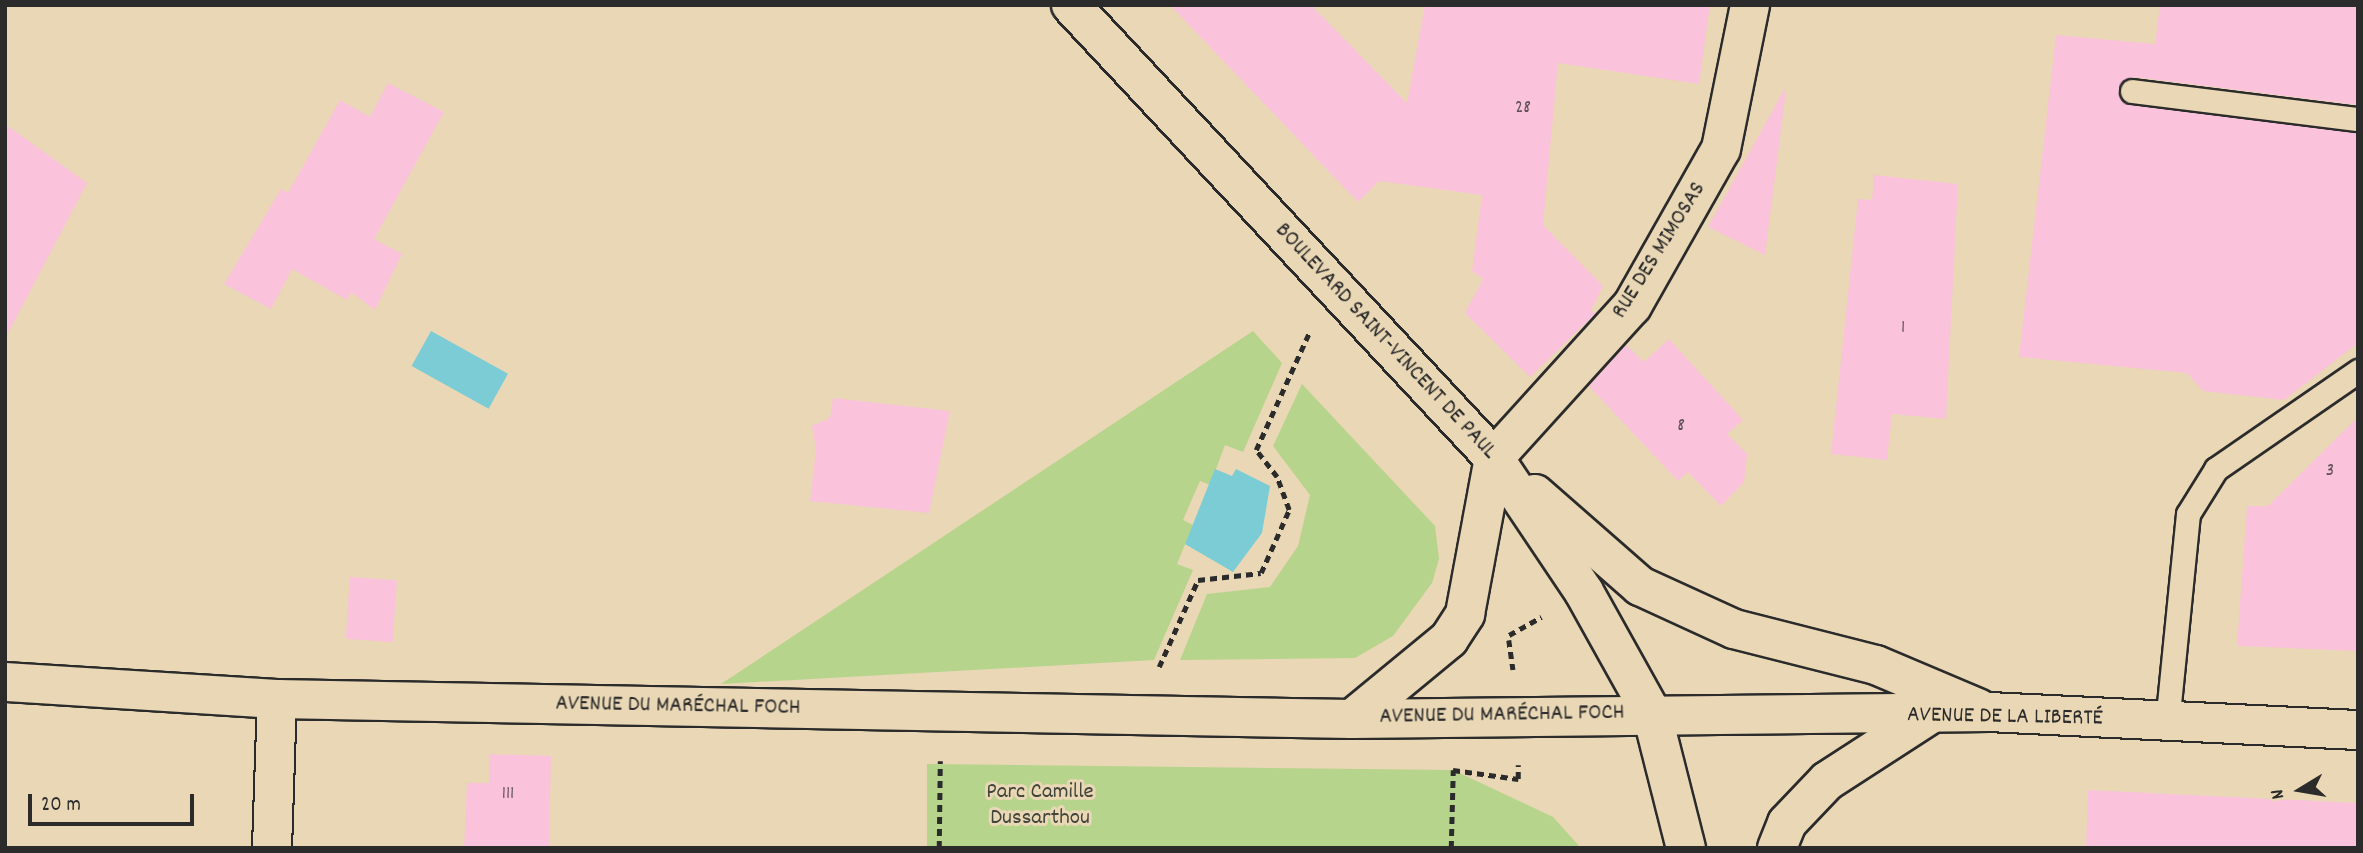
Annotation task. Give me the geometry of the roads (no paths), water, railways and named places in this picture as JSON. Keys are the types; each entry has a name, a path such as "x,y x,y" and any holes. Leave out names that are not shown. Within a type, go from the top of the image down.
{"main road":[{"name":"BOULEVARD SAINT-VINCENT DE PAUL","path":"1071,5 1494,458 1584,592 1651,714 1686,848"},
{"name":"RUE DES MIMOSAS","path":"1494,458 1632,306 1721,149 1750,5"},
{"path":"1494,458 1640,586 1734,629 1876,665 1989,712"},
{"name":"AVENUE DU MARÉCHAL FOCH","path":"1352,719 1449,639 1465,614 1494,458"},
{"name":"AVENUE DU MARÉCHAL FOCH","path":"5,682 277,699 1352,719 1651,714"},
{"path":"272,848 277,699"},
{"name":"AVENUE DE LA LIBERTÉ","path":"1651,714 1929,715 1989,712 2167,724 2358,730"},
{"path":"1777,848 1787,823 1827,781 1929,715"}],"lane":[{"path":"2132,91 2358,119"},
{"path":"2167,724 2188,514 2216,469 2358,370"}],"water":[{"path":"431,331 508,374 489,409 412,366"},
{"path":"1215,469 1232,476 1236,469 1270,486 1262,533 1233,572 1185,544"}],"park label":[{"name":"Parc Camille Dussarthou","path":"1040,806"}]}
